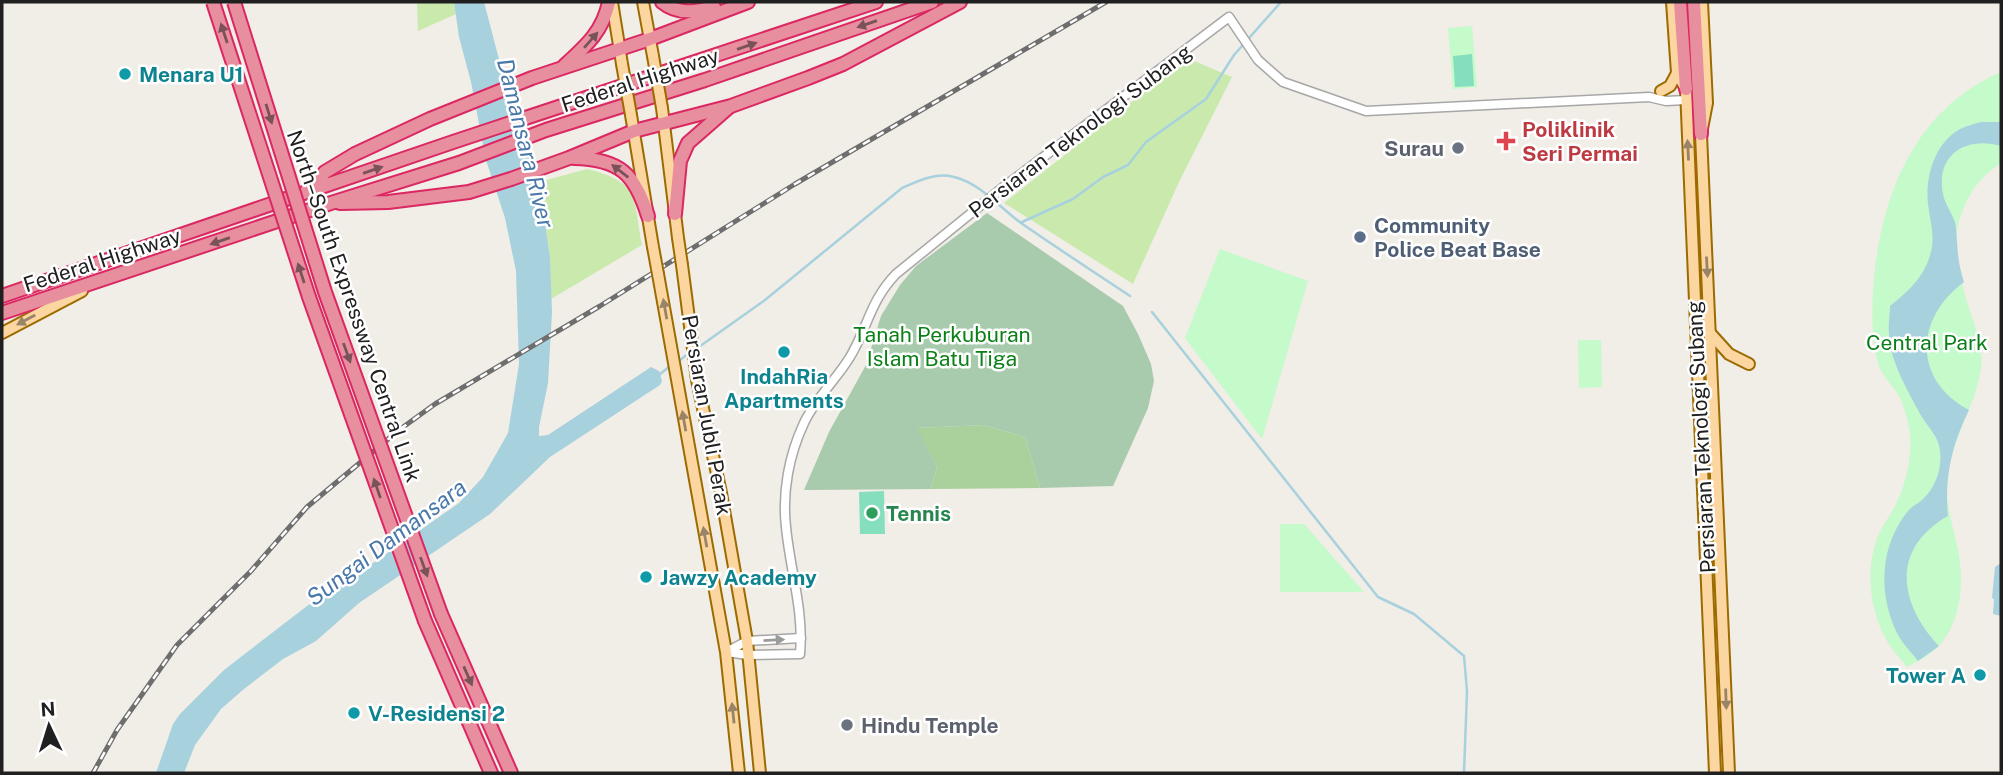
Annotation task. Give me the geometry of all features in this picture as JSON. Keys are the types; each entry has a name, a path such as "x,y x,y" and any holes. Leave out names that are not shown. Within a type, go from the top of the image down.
{"highway":[{"name":"North–South Expressway Central Link","path":"213,2 309,297 425,621 491,773"},
{"name":"North–South Expressway Central Link","path":"234,2 325,292 441,614 511,773"},
{"path":"559,70 587,46 599,30 610,2"},
{"path":"662,2 673,10 682,12 701,11 736,2"},
{"path":"309,192 325,172 355,154 430,119 532,78 621,50 748,2"},
{"name":"Federal Highway","path":"2,296 453,142 876,2"},
{"name":"Federal Highway","path":"2,313 459,163 547,130 705,80 932,2"},
{"path":"331,203 363,204 469,192 551,165 634,131 731,106 844,64 960,2"},
{"path":"1680,2 1687,71 1701,134"},
{"path":"1686,95 1694,2"},
{"path":"675,214 680,161 688,142 731,106"},
{"path":"569,158 606,161 623,171 640,189 649,216"}],"main road":[{"name":"Persiaran Jubli Perak","path":"610,2 621,50 653,247 726,652 740,773"},
{"name":"Persiaran Jubli Perak","path":"643,2 665,124 697,380 726,520 747,641 760,773"},
{"path":"1661,90 1687,71 1672,2"},
{"name":"Persiaran Teknologi Subang","path":"1702,2 1707,103 1701,134 1729,773"},
{"name":"Persiaran Teknologi Subang","path":"1686,95 1715,773"},
{"path":"1691,199 1704,199"},
{"path":"2,333 93,284"},
{"path":"1710,333 1729,354 1749,364"},
{"path":"1710,632 1724,631"}],"street":[{"name":"Persiaran Teknologi Subang","path":"748,655 800,654 796,580 785,526 789,465 805,420 852,354 883,287 1000,189 1229,17 1263,65 1283,82 1366,111 1649,97 1666,101 1686,95"},
{"name":"Persiaran Teknologi Subang","path":"1649,97 1661,90 1686,95"},
{"path":"726,652 747,641 801,638"},
{"path":"726,652 748,655"}],"green space":[{"path":"417,2 454,2 456,14 418,31"},
{"path":"1472,26 1477,87 1453,89 1448,28"},
{"path":"1472,54 1474,86 1455,87 1453,56"},
{"path":"1187,58 1232,77 1179,182 1133,284 1004,203"},
{"name":"Central Park","path":"2001,72 2001,163 1984,177 1970,194 1959,220 1956,244 1958,268 1978,335 1982,359 1979,380 1956,442 1947,482 1948,503 1960,568 1959,604 1951,627 1938,647 1907,667 1890,645 1872,600 1871,573 1875,546 1902,489 1909,462 1910,444 1909,425 1902,403 1881,371 1875,351 1872,316 1875,268 1888,207 1911,152 1948,106 1972,87"},
{"path":"587,169 617,180 631,194 642,245 551,299 550,257 539,182"},
{"name":"Tanah Perkuburan Islam Batu Tiga","path":"987,213 1123,306 1138,334 1151,364 1154,381 1148,408 1113,486 1040,488 1025,437 984,425 917,428 937,467 931,489 804,490 829,432 866,365 881,316 900,285 916,266"},
{"path":"1220,249 1308,281 1262,439 1185,338"},
{"path":"1578,340 1601,340 1602,387 1579,388"},
{"path":"984,425 1025,437 1040,488 931,489 937,467 916,428"},
{"name":"Tennis","path":"884,491 885,534 860,534 859,492"},
{"path":"1280,524 1304,524 1364,592 1280,592"}],"water":[{"path":"454,2 484,2 506,86 539,182 550,257 552,312 548,383 539,436 548,435 651,367 659,371 662,381 660,385 550,457 490,514 359,603 316,641 283,659 244,689 221,709 195,745 184,773 156,773 173,724 224,670 307,606 459,503 483,477 508,433 519,364 516,271 505,218 486,160"},
{"path":"1981,122 2001,122 2001,146 1987,143 1964,147 1954,152 1943,171 1944,198 1956,225 1964,282 1936,313 1929,330 1927,348 1929,366 1937,382 1950,397 1969,410 1951,462 1947,488 1948,516 1930,529 1917,544 1909,560 1907,577 1915,612 1939,646 1918,661 1898,635 1890,616 1886,601 1885,569 1887,554 1899,524 1910,509 1928,494 1935,482 1939,469 1940,447 1895,363 1890,343 1890,306 1915,282 1925,268 1931,252 1932,234 1927,193 1930,172 1938,151 1951,135"},
{"path":"2001,563 2001,616 1993,614 1992,598 1995,567"}],"waterway":[{"path":"1022,222 1073,199 1103,177 1128,165 1146,142 1206,99 1234,55 1281,2"},
{"path":"696,349 765,300 902,188 934,176 954,177 972,185 1021,223 1130,296"},
{"path":"1152,312 1378,597 1414,614 1464,656 1467,691 1464,773"},
{"path":"679,361 690,352"},
{"path":"659,375 670,366"}],"railway":[{"path":"93,773 117,730 177,645 251,571 307,507 399,430 435,404 600,306 795,184 1106,2"}],"place":[{"name":"Menara U1","path":"125,74"},
{"name":"Poliklinik Seri Permai","path":"1506,141"},
{"name":"Surau","path":"1458,148"},
{"name":"Community Police Beat Base","path":"1360,237"},
{"name":"IndahRia Apartments","path":"784,352"},
{"name":"Tennis","path":"872,513"},
{"name":"Jawzy Academy","path":"646,577"},
{"name":"Tower A","path":"1980,675"},
{"name":"V-Residensi 2","path":"354,713"},
{"name":"Hindu Temple","path":"847,725"}],"water label":[{"name":"Damansara River","path":"526,143"},
{"name":"Sungai Damansara","path":"386,542"}]}
